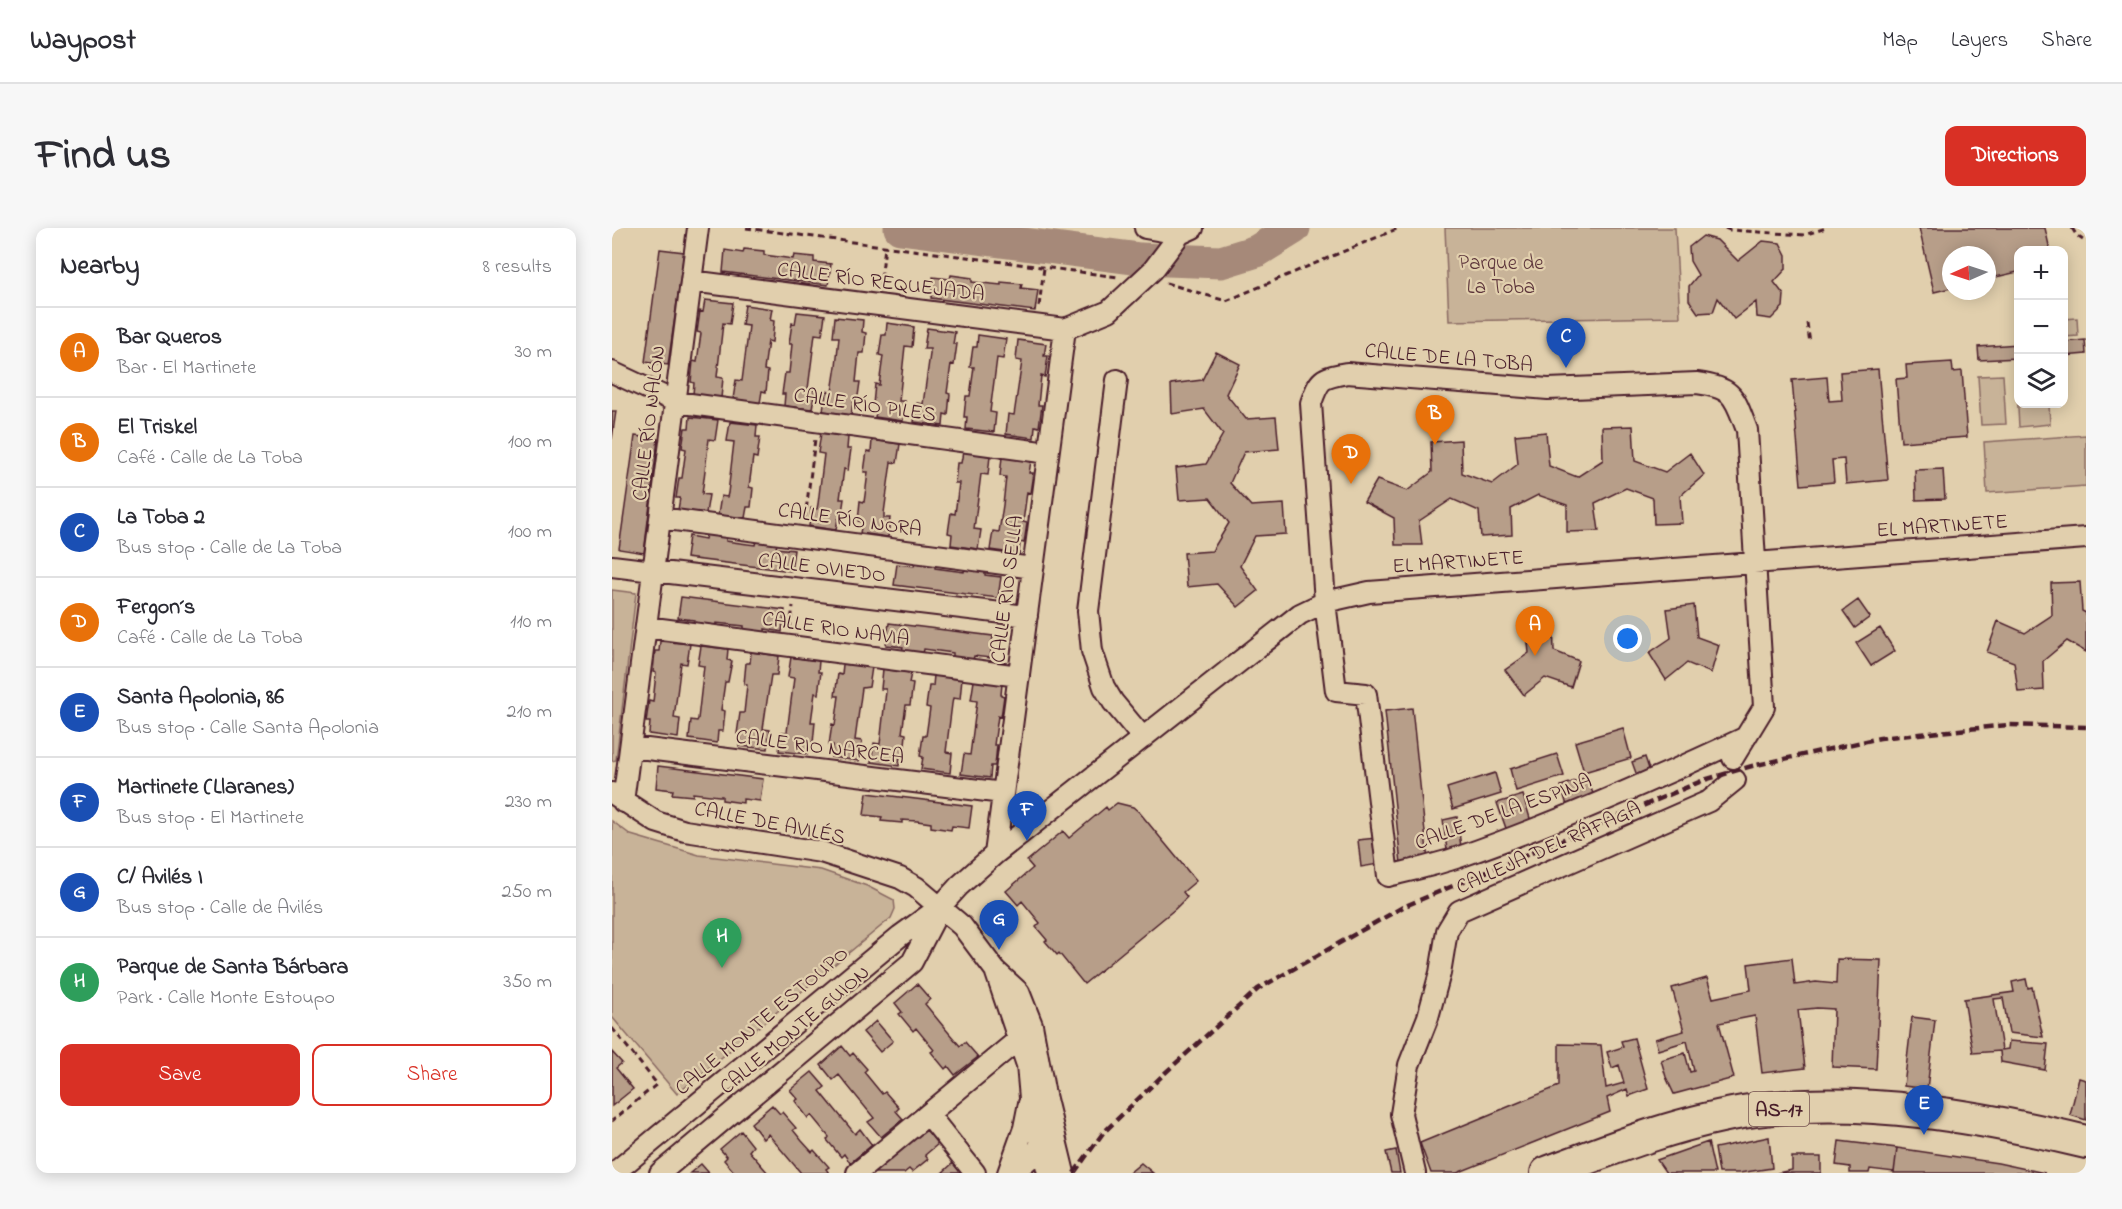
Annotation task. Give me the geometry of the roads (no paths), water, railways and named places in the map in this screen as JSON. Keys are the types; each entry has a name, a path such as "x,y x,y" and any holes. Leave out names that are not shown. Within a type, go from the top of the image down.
{"main road":[{"name":"AS-17","path":"1547,1173 1609,1149 1687,1125 1756,1110 1837,1105 1926,1111 2086,1142"}],"street":[{"name":"CALLE RÍO NALÓN","path":"618,797 631,747 698,228"},
{"path":"1065,329 1109,310 1148,275 1182,236 1145,228"},
{"name":"CALLE RÍO REQUEJADA","path":"691,280 1065,329"},
{"name":"CALLE RIO SELLA","path":"995,854 1065,329"},
{"name":"CALLE RÍO PILES","path":"612,372 676,402 1048,453"},
{"name":"CALLE DE LA TOBA","path":"1325,602 1311,404 1318,384 1329,376 1347,373 1548,389 1697,383 1718,386 1734,397 1747,430 1754,562"},
{"path":"1117,380 1088,611 1092,651 1104,687 1113,702 1143,738"},
{"name":"CALLE RÍO NORA","path":"660,518 1033,568"},
{"name":"EL MARTINETE","path":"940,907 958,886 995,854 1300,614 1325,602 1369,592 2086,538"},
{"path":"1733,758 1764,707 1754,562"},
{"name":"CALLE OVIEDO","path":"612,566 1027,616"},
{"name":"CALLE DE LA ESPINA","path":"1325,602 1336,691 1366,694 1388,876 1457,858 1547,824 1656,780 1746,737"},
{"name":"CALLE RIO NAVIA","path":"646,627 1019,676"},
{"name":"CALLE RIO NARCEA","path":"631,747 1003,793"},
{"name":"CALLEJA DEL RÁFAGA","path":"1415,1173 1401,1114 1408,1065 1431,1006 1440,973 1447,931 1460,911 1709,801 1735,780"},
{"name":"CALLE DE AVILÉS","path":"618,797 656,822 686,831 821,852 900,878 916,887 962,926 995,970 1019,992 1032,1025 1038,1096"},
{"name":"CALLE MONTE ESTOUPO","path":"614,1173 900,936 940,907"},
{"name":"CALLE MONTE GUION","path":"660,1173 912,962 940,907"},
{"name":"CALLE DE AVILÉS","path":"995,970 1063,1173"},
{"path":"857,1173 1019,1039"},
{"path":"1038,1096 1041,1146 1048,1173"},
{"path":"1013,1167 1024,1128 1038,1096"},
{"path":"928,1114 975,1173"},
{"path":"1013,1167 1034,1155 1041,1146"},
{"path":"1041,1146 1063,1173"},
{"path":"1013,1167 1039,1173"}],"waterway":[{"path":"900,228 1140,259 1221,262 1257,251 1294,228"}],"railway":[{"path":"1074,1173 1103,1133 1258,989 1403,907 1704,780 1752,766 1880,738 2008,725 2086,727"}],"place":[{"name":"La Toba 2","path":"1566,368"},
{"name":"El Triskel","path":"1435,445"},
{"name":"Fergon´s","path":"1351,484"},
{"name":"Bar Queros","path":"1535,656"},
{"name":"Martinete (Llaranes)","path":"1027,841"},
{"name":"C/ Avilés I","path":"999,950"},
{"name":"Parque de Santa Bárbara","path":"722,968"},
{"name":"Santa Apolonia, 86","path":"1924,1135"}],"park label":[{"name":"Parque de La Toba","path":"1501,274"}]}
